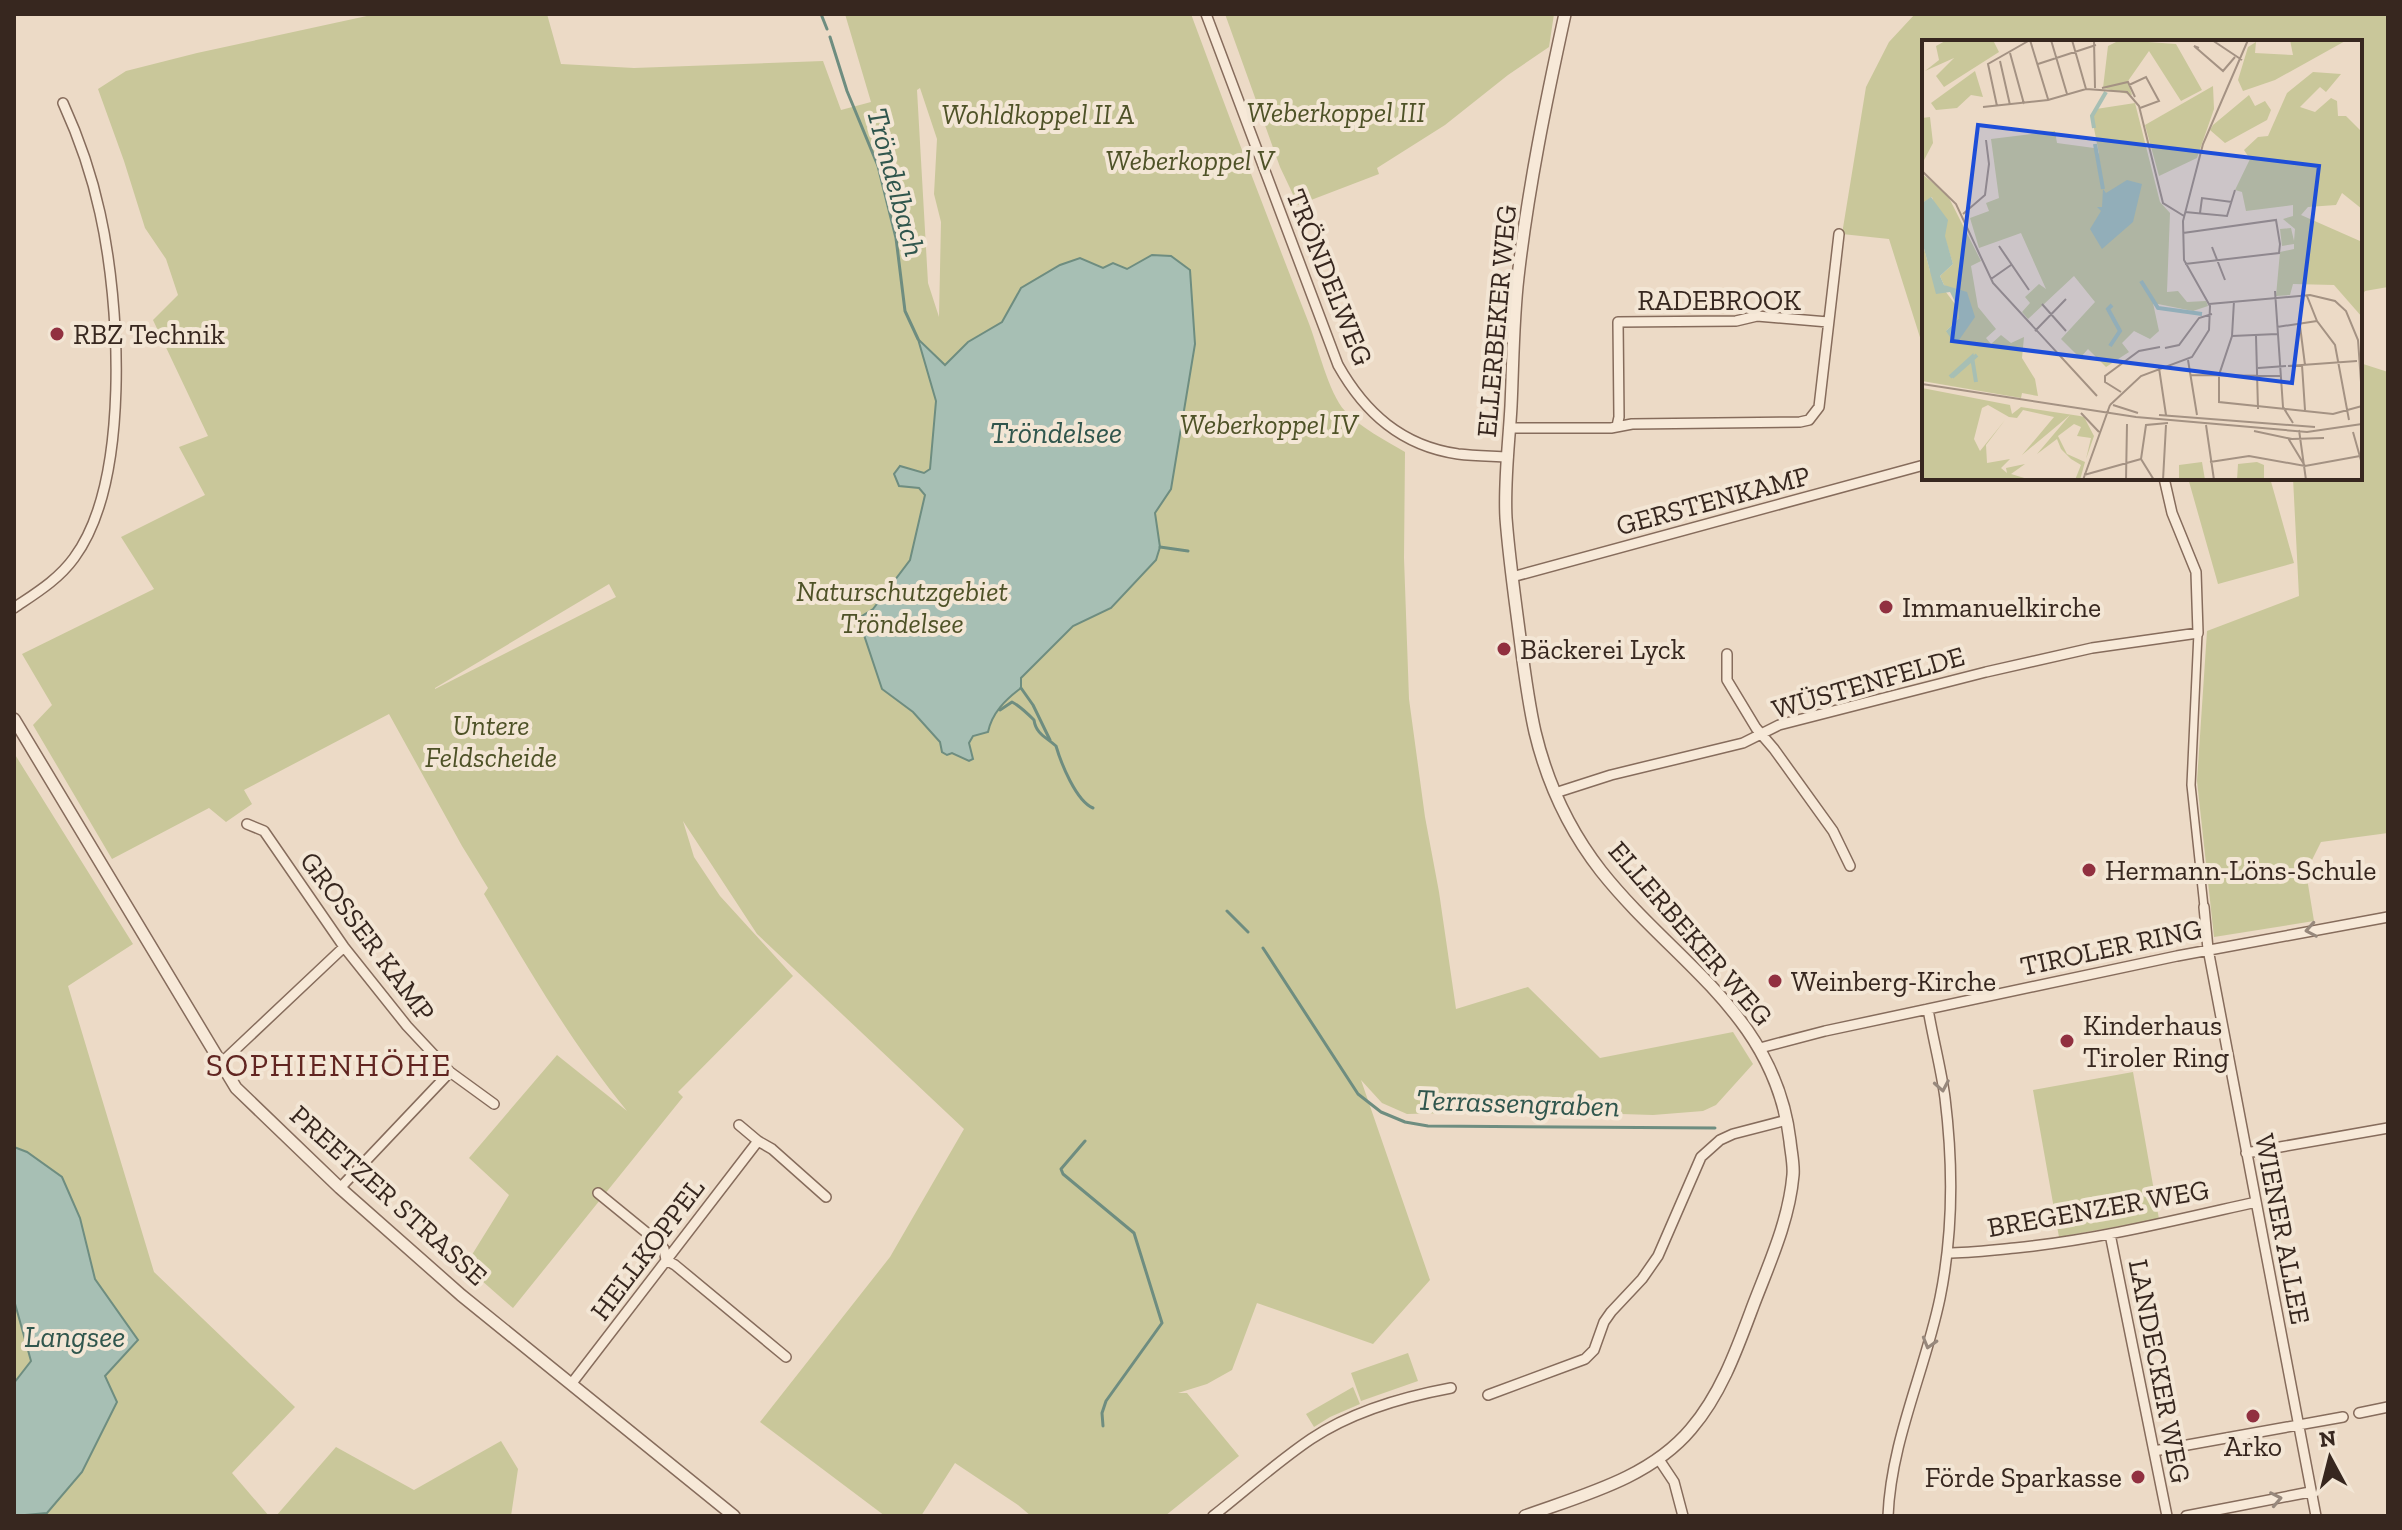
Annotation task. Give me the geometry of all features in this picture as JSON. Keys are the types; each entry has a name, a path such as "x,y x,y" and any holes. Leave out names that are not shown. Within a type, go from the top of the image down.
{"street":[{"name":"TRÖNDELWEG","path":"1206,14 1338,365 1350,387 1381,420 1421,444 1462,454 1508,457"},
{"name":"ELLERBEKER WEG","path":"1525,1516 1600,1489 1639,1471 1687,1434 1715,1395 1735,1352 1781,1234 1793,1173 1787,1120 1775,1079 1760,1048 1720,995 1622,896 1586,850 1555,793 1534,728 1506,520 1509,428 1518,279 1565,14"},
{"path":"14,608 51,584 75,557 95,520 105,487 112,444 116,373 110,263 93,185 63,103"},
{"name":"RADEBROOK","path":"1509,428 1611,428 1809,420 1819,407 1839,234"},
{"name":"RADEBROOK","path":"1617,426 1618,322 1736,321 1757,316 1828,322"},
{"name":"GERSTENKAMP","path":"1512,577 1922,466"},
{"path":"2164,480 2172,513 2196,572 2198,633 2191,785 2204,907"},
{"name":"WÜSTENFELDE","path":"1555,793 1611,775 1743,743 1779,725 2038,659 2118,643 2198,633"},
{"path":"1727,654 1727,680 1756,728 1833,831 1850,866"},
{"name":"PREETZER STRASSE","path":"14,719 236,1088 340,1188 461,1295 734,1516"},
{"name":"GROSSER KAMP","path":"247,824 264,831 344,947 407,1026 450,1072 494,1104"},
{"name":"WIENER ALLEE","path":"2204,907 2208,949 2316,1516"},
{"name":"TIROLER RING","path":"1760,1048 1825,1031 2208,949 2388,917"},
{"path":"221,1063 344,947"},
{"path":"1888,1516 1894,1459 1932,1334 1947,1253 1949,1140 1945,1097 1928,1009"},
{"path":"340,1188 450,1072"},
{"path":"1488,1395 1585,1359 1594,1350 1611,1312 1642,1279 1658,1256 1701,1157 1720,1140 1733,1134 1787,1120"},
{"path":"739,1125 772,1149 826,1197"},
{"path":"2246,1153 2388,1128"},
{"name":"HELLKOPPEL","path":"572,1383 758,1141"},
{"path":"598,1193 658,1242 664,1249 666,1260 786,1357"},
{"name":"BREGENZER WEG","path":"1947,1253 2047,1245 2256,1202"},
{"name":"LANDECKER WEG","path":"2110,1234 2167,1516"},
{"path":"1213,1516 1312,1439 1331,1428 1368,1410 1411,1396 1451,1388"},
{"path":"2359,1413 2388,1407"},
{"path":"2154,1451 2343,1417"},
{"path":"1658,1458 1674,1482 1683,1516"},
{"path":"2186,1516 2310,1492"}],"green space":[{"path":"376,14 547,14 561,64 634,68 823,61 841,110 871,102 845,14 1191,14 1333,392 1351,417 1405,452 1404,558 1409,699 1456,1009 1528,987 1600,1058 1733,1032 1753,1064 1716,1105 1703,1111 1653,1115 1526,1111 1407,1114 1382,1103 1361,1080 1430,1280 1373,1344 1257,1303 1232,1370 1207,1384 1178,1393 1187,1393 1239,1456 1165,1516 1031,1516 955,1463 921,1516 885,1516 760,1422 890,1257 964,1129 757,934 683,821 694,857 720,896 793,976 678,1092 683,1097 513,1308 465,1266 509,1195 469,1158 557,1055 627,1111 569,1032 517,950 484,894 488,888 389,714 244,790 252,804 226,822 209,808 112,859 33,725 52,705 22,654 154,589 121,537 205,495 179,447 208,436 153,320 178,295 166,259 145,228 98,89 126,71","holes":["920,88 937,139 934,194 941,222 939,317 928,283 917,90","609,584 616,597 435,689 435,688"]},
{"name":"Weberkoppel III","path":"1225,14 1554,14 1549,47 1445,125 1377,168 1379,174 1298,205 1280,167"},
{"path":"1915,14 2388,14 2388,287 2365,291 2362,295 2362,40 1922,40 1922,344 1889,239 1842,234 1866,87 1889,42"},
{"path":"2362,364 2388,372 2388,833 2321,842 2306,872 2314,921 2214,937 2197,781 2207,631 2299,596 2293,480 2362,480"},
{"path":"2189,480 2271,480 2294,563 2218,584"},
{"path":"14,753 133,944 68,986 154,1272 295,1407 232,1473 269,1516 30,1516 47,1513 105,1377 138,1340 95,1279 80,1218 27,1152 14,1147"},
{"path":"2133,1072 2159,1219 2059,1237 2033,1090"},
{"path":"14,1301 31,1361 14,1383"},
{"path":"1408,1353 1418,1381 1361,1401 1351,1373"},
{"path":"1353,1387 1360,1404 1314,1427 1306,1414"},
{"path":"501,1441 518,1469 511,1516 276,1516 336,1447 414,1490"}],"water":[{"name":"Tröndelsee","path":"1152,255 1171,256 1190,270 1195,344 1171,489 1155,513 1160,547 1156,560 1111,608 1073,626 1021,678 1021,688 1000,707 988,732 973,736 969,743 973,759 969,761 952,753 947,755 942,752 940,742 913,712 882,689 863,632 862,616 873,609 910,560 925,495 919,488 899,486 894,474 900,466 924,473 930,469 936,401 918,339 945,365 968,342 1002,322 1021,288 1060,265 1080,258 1103,268 1113,263 1127,269"},
{"name":"Langsee","path":"14,1147 27,1152 62,1177 80,1218 95,1279 138,1340 105,1376 117,1402 82,1472 47,1513 14,1516 14,1383 31,1361 14,1300"}],"waterway":[{"name":"Tröndelbach","path":"821,14 827,29"},
{"name":"Tröndelbach","path":"830,37 847,91 878,166 896,238 905,311 918,339"},
{"path":"1160,547 1188,551"},
{"path":"1021,688 1050,740"},
{"name":"Terrassengraben","path":"1000,710 1012,702 1034,720 1039,732 1056,746 1075,790 1093,808"},
{"name":"Terrassengraben","path":"1227,911 1248,932"},
{"name":"Terrassengraben","path":"1263,948 1358,1094 1381,1112 1405,1122 1428,1126 1715,1128"},
{"path":"1085,1141 1061,1169 1063,1174 1134,1233 1162,1323 1106,1401 1102,1413 1103,1426"}],"place":[{"name":"RBZ Technik","path":"57,334"},
{"name":"Immanuelkirche","path":"1886,607"},
{"name":"Bäckerei Lyck","path":"1504,649"},
{"name":"Hermann-Löns-Schule","path":"2089,870"},
{"name":"Weinberg-Kirche","path":"1775,981"},
{"name":"Kinderhaus Tiroler Ring","path":"2067,1041"},
{"name":"Arko","path":"2253,1416"},
{"name":"Förde Sparkasse","path":"2138,1477"}],"district":[{"name":"SOPHIENHÖHE","path":"329,1065"}],"park label":[{"name":"Wohldkoppel II A","path":"1038,114"},
{"name":"Weberkoppel V","path":"1190,160"},
{"name":"Weberkoppel IV","path":"1269,424"},
{"name":"Naturschutzgebiet Tröndelsee","path":"902,607"},
{"name":"Untere Feldscheide","path":"491,741"}]}
